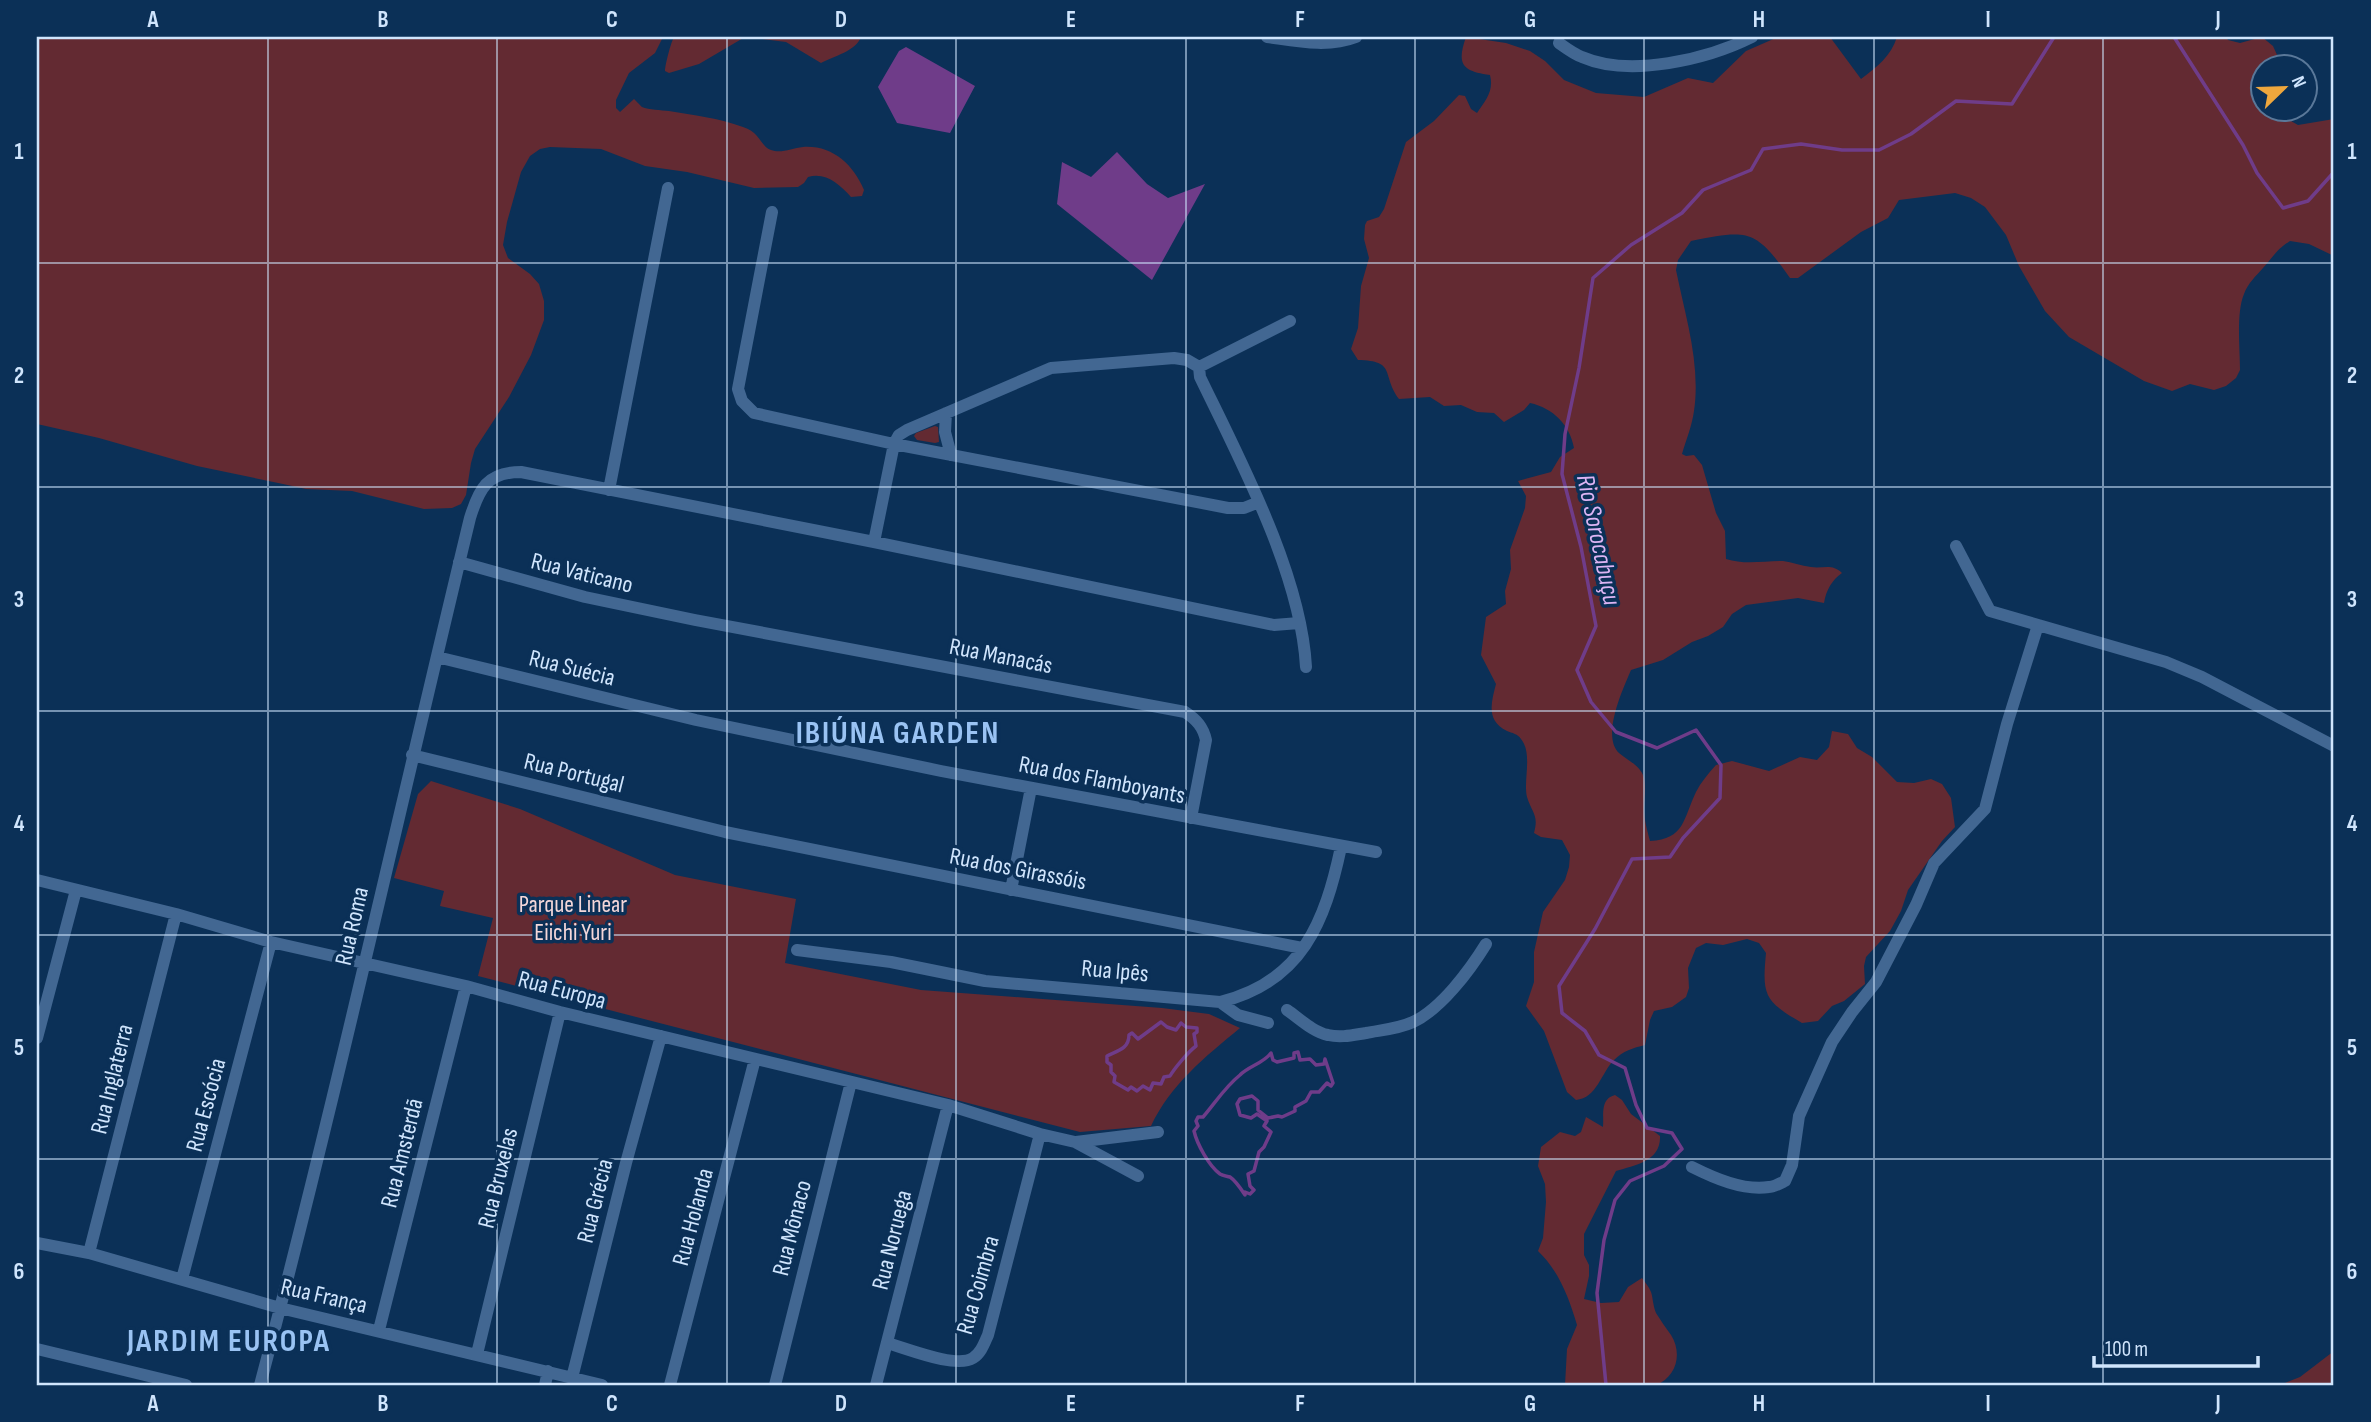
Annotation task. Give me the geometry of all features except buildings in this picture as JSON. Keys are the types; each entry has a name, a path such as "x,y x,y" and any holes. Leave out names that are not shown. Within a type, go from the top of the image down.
{"street":[{"path":"1267,37 1310,43 1344,41 1356,37"},
{"path":"1559,43 1582,57 1601,63 1647,64 1691,59 1717,52 1752,37"},
{"path":"668,188 609,490 1274,625 1299,623"},
{"path":"772,212 738,389 742,401 750,410 759,415 894,444 1228,508 1244,508 1259,502"},
{"path":"1199,367 1290,321"},
{"path":"874,542 894,444 899,435 907,430 1051,368 1174,358 1187,360 1199,367"},
{"path":"1199,367 1200,377 1259,502 1278,551 1305,644 1306,667"},
{"path":"946,413 945,432 951,455"},
{"name":"Rua Roma","path":"260,1385 366,963 412,755 478,494 491,480 505,474 521,472 609,490"},
{"path":"1956,546 1990,611 2124,649 2202,677 2334,746"},
{"name":"Rua Vaticano","path":"459,562 585,597 695,620"},
{"name":"Rua Manacás","path":"695,620 1185,712 1203,729 1206,740 1191,818"},
{"path":"1692,1167 1716,1179 1743,1185 1769,1187 1785,1181 1792,1166 1799,1116 1832,1042 1875,982 1916,905 1934,863 1985,809 2007,724 2038,625"},
{"name":"Rua Suécia","path":"437,657 696,720"},
{"name":"Rua dos Flamboyants","path":"696,720 1031,788 1376,852"},
{"name":"Rua Portugal","path":"412,755 725,832"},
{"path":"1011,890 1031,788"},
{"name":"Rua dos Girassóis","path":"725,832 1302,948"},
{"name":"Rua Ipês","path":"797,950 891,962 985,981 1220,1002 1263,988 1279,976 1302,948 1324,913 1341,847"},
{"name":"Rua Europa","path":"37,880 176,914 271,942 466,986 560,1012 948,1105 1040,1134 1075,1142 1138,1177"},
{"path":"37,1038 76,890"},
{"name":"Rua Inglaterra","path":"89,1253 176,914"},
{"name":"Rua Escócia","path":"182,1279 271,942"},
{"path":"1287,1010 1315,1030 1327,1035 1342,1036 1403,1026 1432,1009 1464,974 1486,944"},
{"name":"Rua Amsterdã","path":"379,1331 466,986"},
{"path":"1220,1002 1238,1015 1268,1023"},
{"name":"Rua Bruxelas","path":"477,1354 560,1012"},
{"name":"Rua Grécia","path":"572,1377 661,1036"},
{"name":"Rua Holanda","path":"670,1385 755,1059"},
{"name":"Rua Mônaco","path":"775,1385 851,1082"},
{"name":"Rua Noruega","path":"876,1385 948,1105"},
{"name":"Rua Europa","path":"1075,1142 1158,1132"},
{"name":"Rua Coimbra","path":"887,1343 953,1362 966,1361 982,1350 1040,1134"},
{"name":"Rua França","path":"37,1242 89,1253 280,1308 602,1385"},
{"path":"37,1349 186,1385"},
{"path":"545,1385 548,1371"}],"green space":[{"path":"37,37 663,37 655,53 629,73 616,100 616,108 620,112 634,99 645,108 706,117 743,127 767,148 775,151 803,147 823,149 848,164 864,190 862,196 851,197 832,180 821,176 808,177 798,187 754,188 687,172 645,166 601,149 540,149 530,156 521,172 503,245 508,258 539,284 544,301 544,320 531,355 509,397 475,449 466,495 461,504 452,508 424,509 352,491 306,489 197,466 99,438 37,424"},
{"path":"674,37 745,37 699,64 669,73 665,68"},
{"path":"747,37 861,37 850,50 821,63 786,42"},
{"path":"1466,37 1506,43 1530,51 1545,61 1564,80 1596,93 1644,97 1688,78 1713,83 1746,51 1778,37 1830,37 1861,79 1887,55 1897,37 2226,37 2240,43 2262,37 2276,52 2248,52 2248,122 2293,122 2298,125 2334,119 2334,256 2309,244 2290,241 2275,253 2250,283 2242,302 2239,321 2240,370 2236,378 2226,386 2214,390 2190,384 2172,391 2144,381 2069,337 2045,311 2019,266 2006,235 1985,207 1971,198 1955,193 1899,200 1888,218 1861,232 1798,278 1790,278 1768,250 1749,237 1726,235 1691,241 1678,260 1676,270 1694,358 1696,393 1693,417 1682,454 1694,455 1702,465 1716,513 1725,531 1726,559 1747,562 1783,561 1811,567 1831,567 1842,573 1830,586 1824,603 1798,598 1746,605 1732,614 1723,627 1708,636 1692,642 1663,660 1631,670 1615,712 1612,736 1619,753 1636,765 1643,775 1644,808 1650,841 1677,832 1698,788 1716,765 1732,761 1769,771 1800,757 1817,760 1829,747 1832,731 1848,734 1857,748 1872,757 1897,782 1914,783 1931,779 1942,784 1951,798 1955,827 1908,890 1890,931 1866,957 1865,984 1844,1001 1832,1006 1818,1021 1802,1023 1780,1009 1768,996 1765,979 1766,953 1759,943 1747,939 1723,945 1706,943 1696,948 1688,968 1689,988 1686,997 1672,1007 1654,1011 1645,1045 1628,1050 1617,1057 1594,1090 1576,1100 1567,1092 1544,1031 1526,1006 1534,982 1534,952 1543,912 1565,880 1570,855 1562,840 1541,837 1534,833 1535,818 1526,790 1525,745 1518,736 1500,727 1493,717 1496,684 1481,655 1486,617 1506,604 1505,591 1511,569 1510,550 1525,508 1526,496 1518,481 1551,472 1560,457 1574,448 1572,440 1569,432 1553,413 1530,403 1524,410 1504,422 1494,413 1477,412 1461,405 1444,406 1430,397 1399,399 1383,366 1358,360 1351,349 1358,328 1361,286 1369,258 1364,239 1365,225 1367,221 1379,217 1384,209 1406,142 1434,121 1459,95 1465,96 1471,109 1477,113 1488,95 1490,75 1473,71 1464,65 1463,47"},
{"path":"938,427 939,442 917,440 914,436 916,433"},
{"name":"Parque Linear Eiichi Yuri","path":"431,781 520,809 675,875 796,899 785,963 921,990 1209,1014 1240,1028 1179,1084 1151,1126 1080,1132 478,976 493,918 440,906 444,891 394,878 418,794"},
{"path":"1615,1095 1622,1100 1631,1114 1660,1136 1659,1144 1646,1161 1616,1171 1584,1234 1584,1255 1589,1265 1589,1276 1584,1299 1601,1303 1619,1302 1628,1287 1642,1278 1651,1292 1656,1313 1675,1342 1676,1364 1673,1371 1656,1385 1565,1385 1567,1349 1577,1325 1562,1285 1552,1267 1538,1251 1543,1238 1546,1202 1545,1184 1538,1166 1541,1147 1560,1132 1575,1136 1581,1132 1586,1117 1603,1127 1605,1103"},
{"path":"2334,1351 2334,1385 2280,1385 2300,1377"}],"shaded area":[{"path":"906,47 975,86 950,133 897,123 878,87 899,51"},
{"path":"1117,152 1147,184 1168,198 1205,184 1152,280 1057,204 1062,162 1091,177"}],"waterway":[{"name":"Rio Sorocabuçu","path":"1606,1385 1597,1293 1604,1240 1615,1200 1630,1181 1664,1166 1682,1149 1672,1133 1647,1128 1636,1105 1625,1068 1599,1055 1585,1031 1562,1013 1559,986 1595,929 1632,859 1670,857 1683,838 1720,798 1721,765 1696,730 1657,748 1616,732 1591,702 1577,670 1596,626 1581,547 1562,474 1565,434 1579,368 1593,278 1631,245 1682,213 1703,190 1751,170 1763,149 1801,144 1842,150 1879,150 1911,134 1956,101 2012,104 2054,37"},
{"name":"Rio Sorocabuçu","path":"2174,37 2243,145 2257,173 2283,208 2308,201 2334,172"},
{"path":"1161,1022 1176,1030 1181,1023 1186,1027 1197,1028 1194,1034 1196,1046 1170,1076 1164,1077 1161,1084 1153,1083 1150,1090 1143,1086 1137,1091 1131,1087 1128,1090 1114,1082 1115,1076 1111,1072 1107,1056 1125,1046 1132,1033 1138,1039 1161,1022"},
{"path":"1298,1052 1300,1060 1310,1059 1316,1065 1324,1064 1325,1059 1333,1083 1331,1086 1327,1083 1319,1092 1311,1092 1306,1101 1295,1107 1295,1111 1282,1117 1268,1118 1258,1110 1258,1101 1252,1096 1240,1099 1237,1104 1240,1115 1251,1118 1257,1114 1267,1121 1264,1126 1271,1132 1259,1152 1254,1171 1248,1174 1250,1186 1254,1190 1250,1194 1245,1192 1245,1195 1230,1177 1220,1174 1208,1160 1194,1131 1198,1126 1196,1121 1198,1117 1203,1117 1235,1080 1271,1053 1273,1060 1277,1062 1294,1058 1294,1053 1298,1052"}],"district":[{"name":"IBIÚNA GARDEN","path":"898,733"},
{"name":"JARDIM EUROPA","path":"229,1341"}]}
